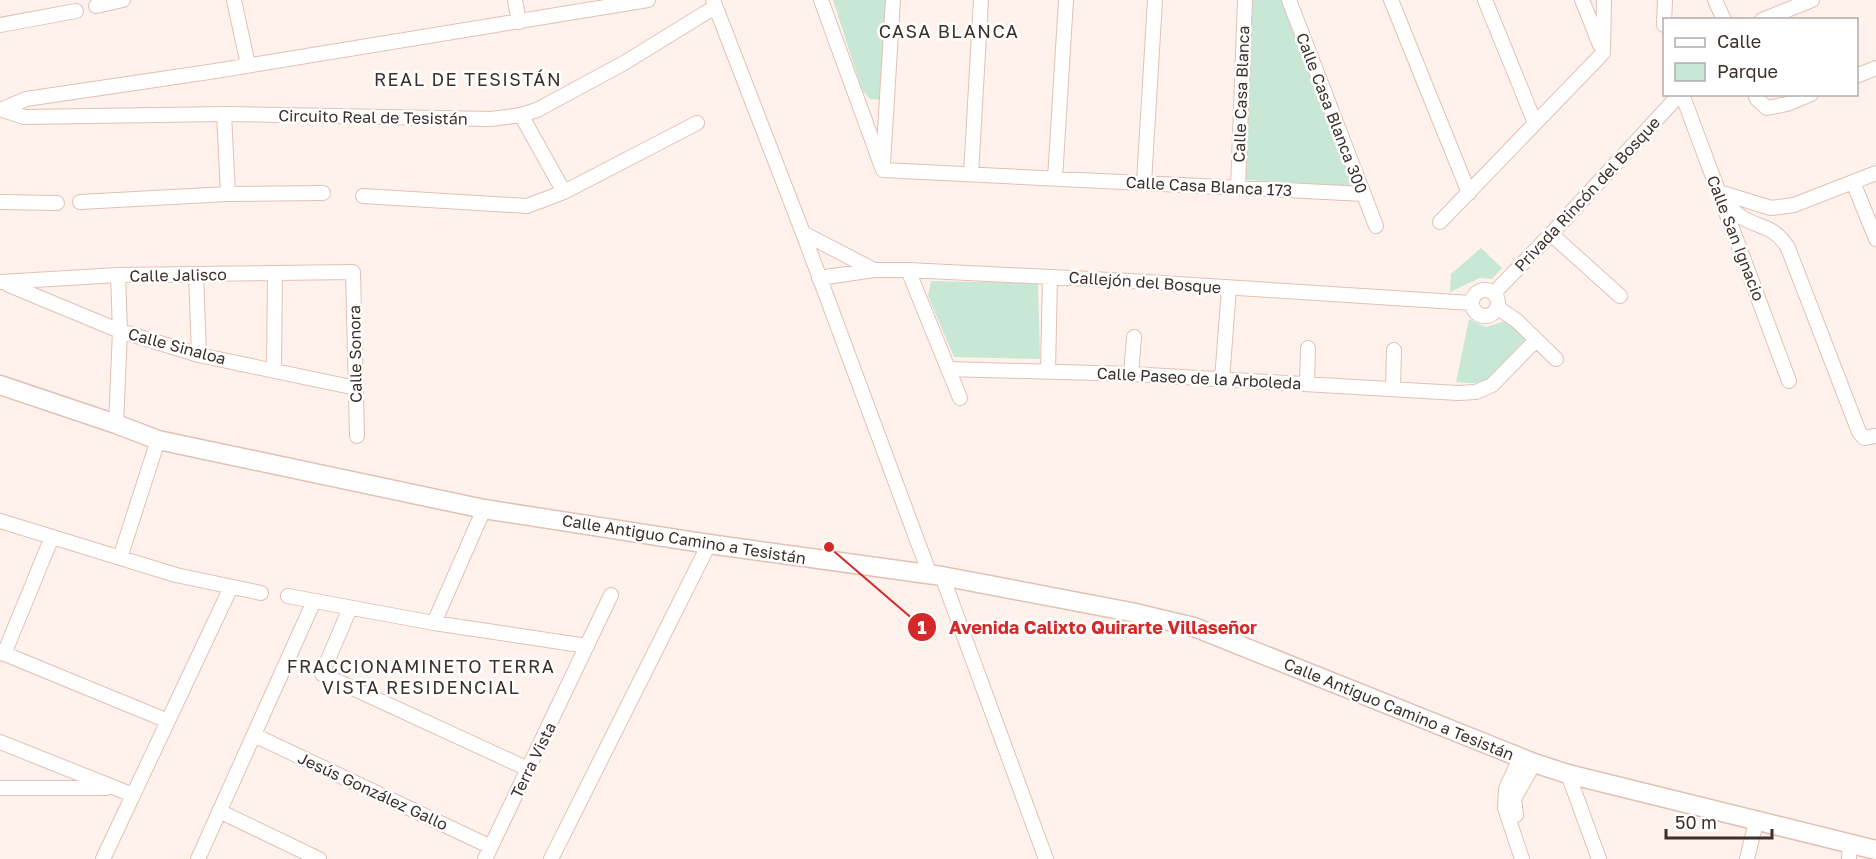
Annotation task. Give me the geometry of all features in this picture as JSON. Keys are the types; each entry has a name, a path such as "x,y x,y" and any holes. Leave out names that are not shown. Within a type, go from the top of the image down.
{"street":[{"path":"96,6 123,0"},
{"path":"234,0 248,65"},
{"path":"515,0 519,22"},
{"name":"Circuito Real de Tesistán","path":"2,109 26,99 648,0"},
{"path":"821,0 883,170"},
{"path":"883,170 893,0"},
{"path":"971,174 981,0"},
{"path":"1055,178 1066,0"},
{"path":"1144,183 1155,0"},
{"name":"Calle Casa Blanca","path":"1238,188 1245,0"},
{"name":"Calle Casa Blanca 300","path":"1289,0 1376,226"},
{"path":"1391,0 1469,193"},
{"path":"1485,0 1535,123"},
{"path":"1582,0 1603,53"},
{"path":"1440,222 1603,53 1604,0"},
{"path":"1665,0 1665,18"},
{"path":"1715,0 1723,18"},
{"path":"1767,18 1812,0"},
{"path":"714,3 1046,859"},
{"name":"Circuito Real de Tesistán","path":"2,109 24,117 224,114 491,118 521,115 537,110 624,63 714,3"},
{"path":"0,25 76,11"},
{"path":"1858,76 1876,68"},
{"name":"Privada Rincón del Bosque","path":"1494,293 1679,96"},
{"name":"Calle San Ignacio","path":"1682,96 1789,381"},
{"path":"1756,96 1767,108 1787,104 1806,96"},
{"path":"224,114 228,194"},
{"path":"521,115 564,192"},
{"path":"363,196 527,206 564,192 697,123"},
{"name":"Calle Casa Blanca 173","path":"883,170 1364,194"},
{"path":"1719,192 1771,208 1780,208 1794,205 1876,173"},
{"path":"1853,182 1876,239"},
{"path":"1719,192 1738,215 1776,232 1782,238 1788,248 1859,432 1864,438 1876,436"},
{"path":"80,202 228,194 323,193"},
{"path":"0,202 57,202"},
{"path":"803,233 874,270"},
{"path":"1551,234 1620,296"},
{"name":"Callejón del Bosque","path":"819,278 874,270 908,270 1471,303"},
{"path":"908,270 960,398"},
{"name":"Calle Jalisco","path":"2,283 118,275 353,272"},
{"name":"Calle Sonora","path":"353,272 357,436"},
{"path":"274,370 275,273"},
{"path":"196,274 199,355"},
{"path":"116,424 120,331 118,275"},
{"path":"1048,371 1050,277"},
{"name":"Calle Sinaloa","path":"2,283 120,331 199,355 356,388"},
{"path":"1222,380 1229,288"},
{"path":"1484,290 1494,293 1498,302 1497,307 1490,315 1480,315 1471,303 1475,294 1484,290"},
{"path":"1497,307 1517,321 1556,359"},
{"path":"1131,374 1134,337"},
{"name":"Calle Paseo de la Arboleda","path":"948,369 1131,374 1458,393 1476,392 1492,385 1536,340"},
{"path":"1307,383 1308,348"},
{"path":"1394,350 1394,388"},
{"name":"Calle Antiguo Camino a Tesistán","path":"0,385 158,440 484,509 936,576 1131,612 1194,627 1527,761 1568,774 1756,822 1850,852 1876,850"},
{"path":"120,558 158,440"},
{"path":"434,623 484,509"},
{"path":"0,521 176,575 261,593"},
{"path":"52,537 2,653 168,721"},
{"path":"551,859 710,544"},
{"path":"103,859 231,587"},
{"name":"Terra Vista","path":"488,853 611,595"},
{"path":"288,596 434,623 587,646"},
{"path":"198,859 314,602"},
{"path":"351,608 322,674 528,769"},
{"name":"Jesús González Gallo","path":"254,735 488,853"},
{"path":"0,742 133,795"},
{"path":"1522,859 1505,808 1506,789 1527,761"},
{"path":"1527,761 1514,799 1516,815 1532,859"},
{"path":"1568,774 1599,859"},
{"path":"0,788 115,788"},
{"path":"219,811 319,859"},
{"path":"1747,859 1756,822"}],"green space":[{"path":"833,0 886,0 882,100 870,99 862,90"},
{"path":"1252,0 1282,0 1353,186 1246,180"},
{"path":"1481,248 1502,268 1492,279 1480,278 1450,292 1451,274"},
{"path":"931,281 1038,283 1040,359 954,357 928,296"},
{"path":"1469,319 1486,327 1506,321 1526,338 1484,384 1456,382"}],"place":[{"name":"Avenida Calixto Quirarte Villaseñor","path":"829,547"}],"district":[{"name":"CASA BLANCA","path":"949,31"},
{"name":"REAL DE TESISTÁN","path":"468,79"},
{"name":"FRACCIONAMINETO TERRA VISTA RESIDENCIAL","path":"421,676"}]}
